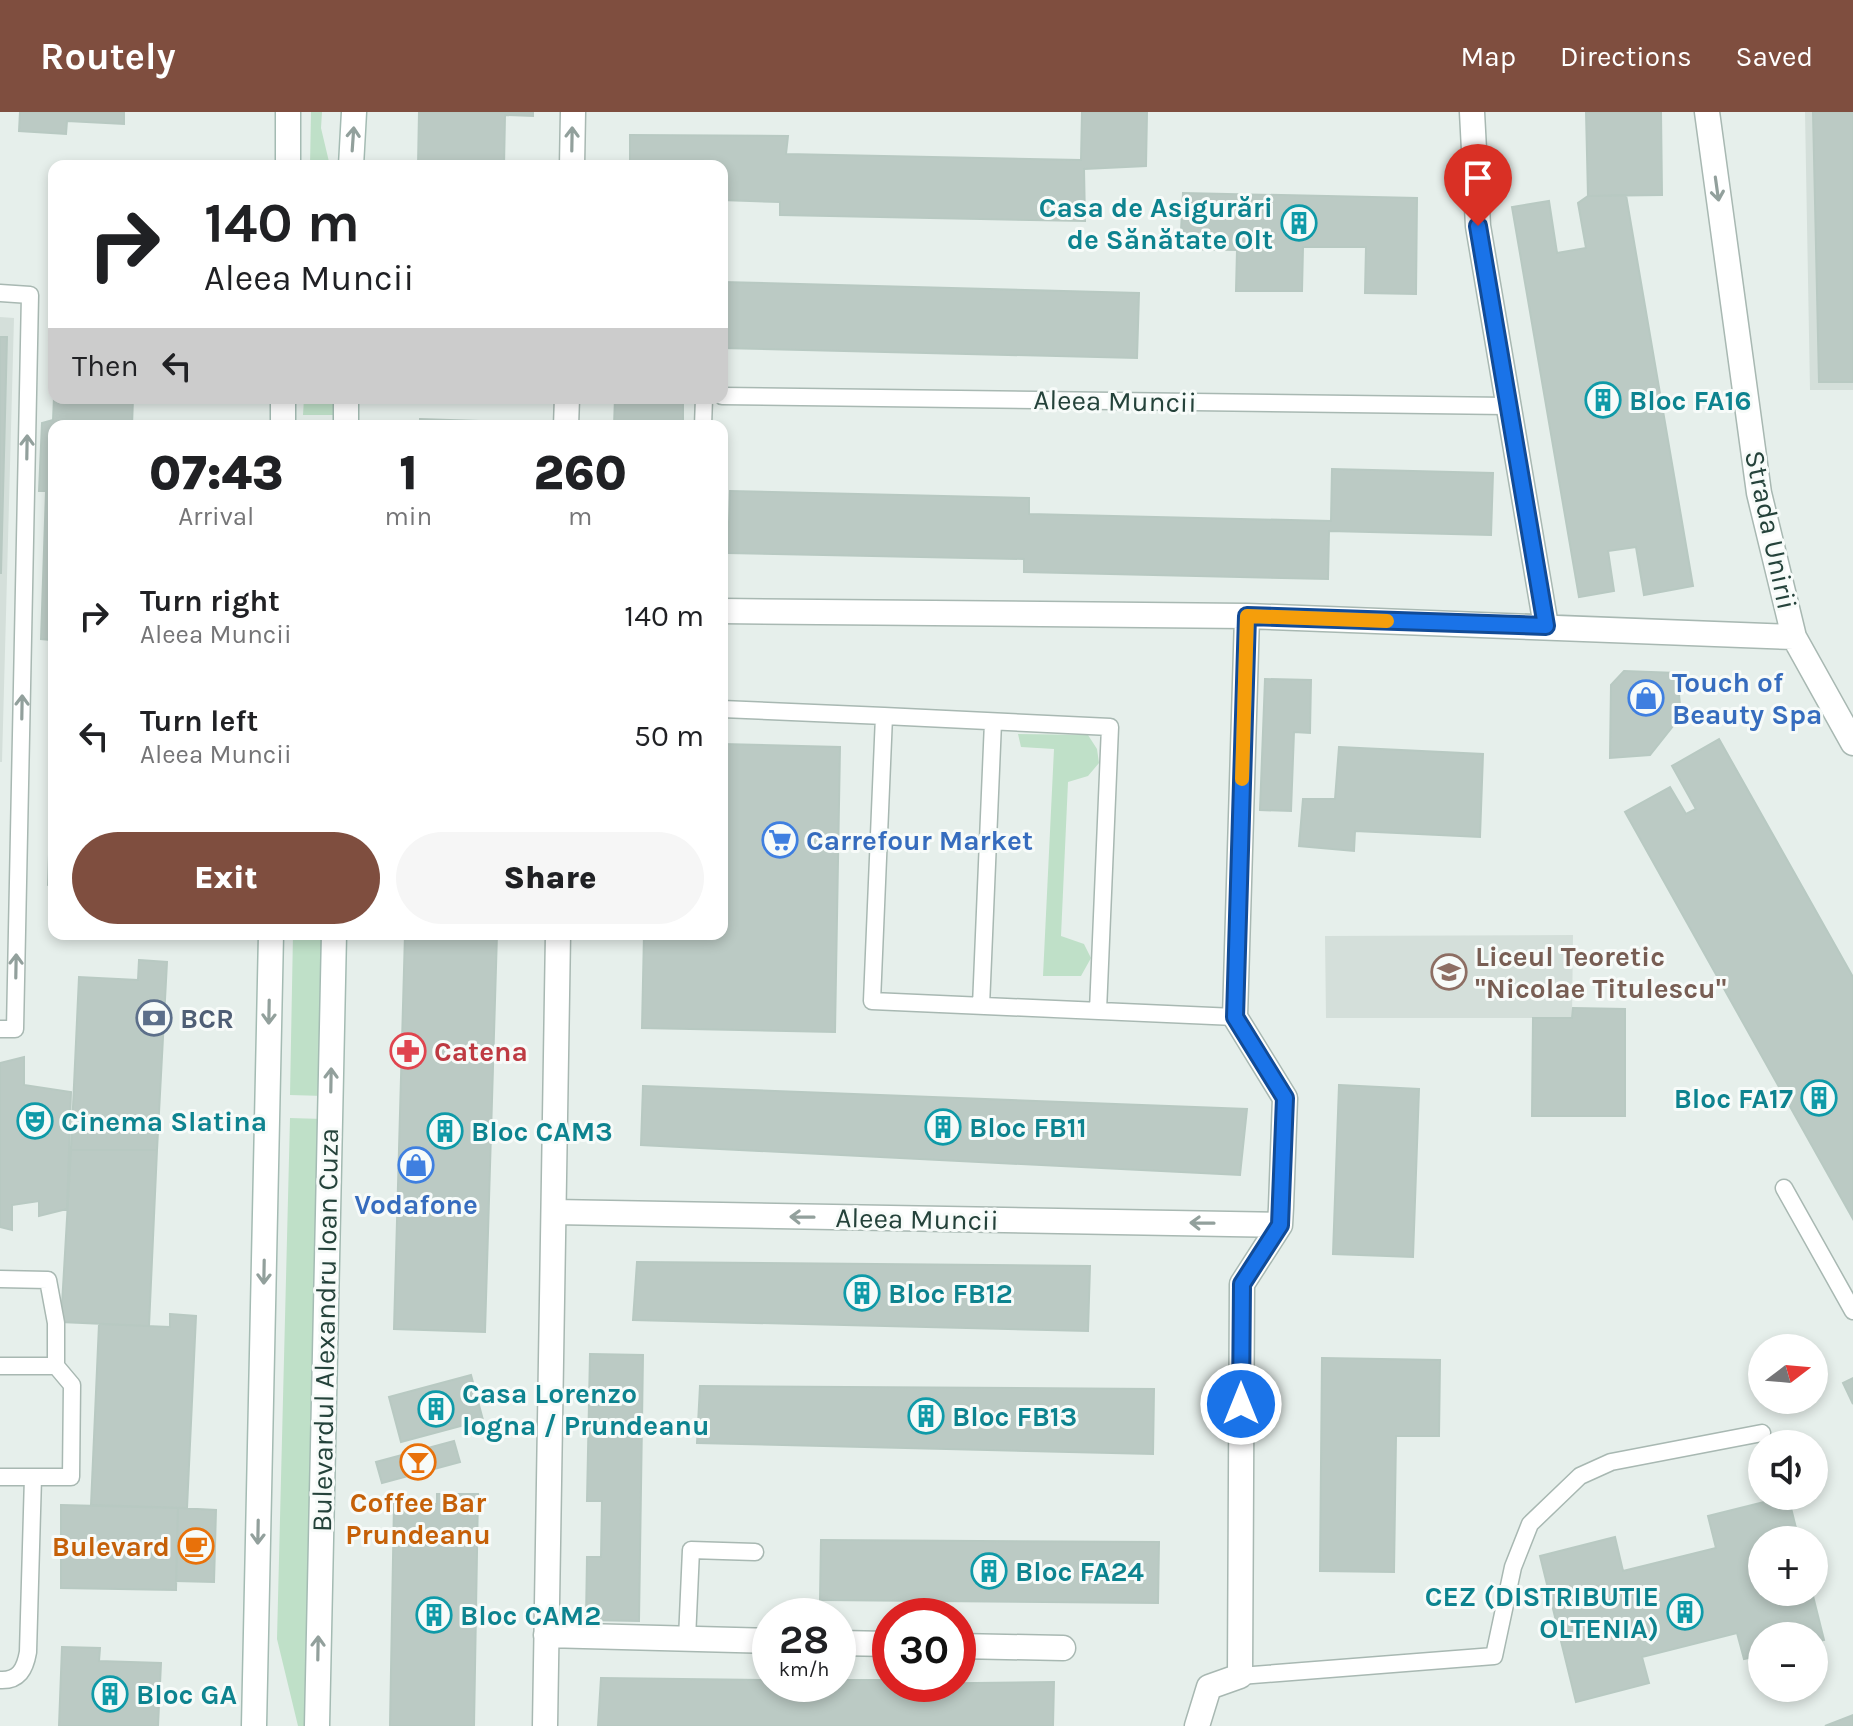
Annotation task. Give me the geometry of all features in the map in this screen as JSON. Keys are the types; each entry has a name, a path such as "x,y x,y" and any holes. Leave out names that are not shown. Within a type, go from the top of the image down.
{"street":[{"path":"288,112 288,160"},
{"path":"351,160 354,112"},
{"path":"572,160 573,112"},
{"path":"1472,112 1478,226 1546,626"},
{"name":"Strada Unirii","path":"1707,112 1759,493 1794,637 1853,743"},
{"path":"728,611 1247,616 1794,637"},
{"path":"1197,1726 1209,1687 1240,1676 1242,1284 1280,1225 1285,1098 1235,1017 1247,616"},
{"path":"254,1726 271,940"},
{"name":"Bulevardul Alexandru Ioan Cuza","path":"317,1726 334,940"},
{"path":"545,1726 558,940"},
{"name":"Aleea Muncii","path":"554,1212 1280,1225"},
{"path":"546,1635 752,1641"},
{"path":"976,1646 1063,1648"}],"lane":[{"path":"0,293 30,295 15,1029 0,1029"},
{"name":"Aleea Muncii","path":"728,396 1507,406"},
{"path":"728,709 1110,727 1098,1011"},
{"path":"884,716 872,1001 1235,1017"},
{"path":"981,1006 993,722"},
{"path":"1784,1188 1853,1311"},
{"path":"0,1279 48,1280 56,1323 56,1366 72,1385 71,1477 0,1477"},
{"path":"0,1366 56,1366"},
{"path":"1240,1676 1494,1656 1513,1567 1530,1524 1580,1476 1611,1462 1748,1436"},
{"path":"0,1680 18,1676 26,1666 33,1477"},
{"path":"687,1639 691,1550 755,1552"}],"shaded area":[{"path":"1805,112 1853,112 1853,390 1810,390"},
{"path":"0,317 14,318 2,762 0,762"},
{"name":"Liceul Teoretic \"Nicolae Titulescu\"","path":"1573,935 1572,1018 1326,1018 1325,936"}],"green space":[{"path":"311,112 322,112 321,128 329,160 310,160"},
{"path":"304,404 336,404 336,415 303,415"},
{"path":"1018,734 1088,735 1097,749 1099,763 1088,776 1068,782 1061,936 1084,944 1091,958 1081,976 1043,976 1054,749 1021,747"},
{"path":"293,940 327,940 324,1096 290,1095"},
{"path":"290,1118 323,1119 310,1726 298,1726 277,1639"}],"building":[{"path":"20,112 124,112 124,124 67,121 66,134 19,131"},
{"path":"419,112 533,112 533,116 505,115 504,160 418,160"},
{"path":"1082,112 1147,112 1146,166 1084,169 1085,221 780,215 780,202 728,200 728,160 630,160 630,135 788,136 786,154 1081,160"},
{"path":"1586,112 1661,112 1662,195 1588,196"},
{"path":"1813,112 1853,112 1853,382 1819,382"},
{"name":"Casa de Asigurări de Sănătate Olt","path":"1183,193 1417,198 1416,294 1365,293 1366,247 1303,247 1302,291 1236,291 1237,250 1180,249"},
{"name":"Bloc FA16","path":"1626,195 1693,586 1644,595 1636,547 1608,551 1614,591 1579,597 1512,207 1549,201 1557,253 1586,248 1578,203 1588,196"},
{"path":"728,282 1139,293 1137,358 728,348"},
{"path":"0,337 7,337 1,573 0,573"},
{"path":"54,404 133,404 132,420 53,420"},
{"path":"615,404 683,404 683,420 614,420"},
{"path":"48,421 48,640 41,639 46,491 39,491 42,423"},
{"path":"1332,469 1493,473 1491,535 1329,531 1328,579 1024,572 1024,559 728,553 730,491 1029,498 1029,514 1331,521"},
{"path":"1624,671 1677,673 1681,716 1650,755 1610,758 1611,685"},
{"path":"1265,679 1311,680 1310,733 1294,732 1291,811 1260,810"},
{"name":"Bloc FA17","path":"1719,739 1853,977 1853,1219 1625,812 1670,787 1686,814 1696,809 1672,766"},
{"name":"Carrefour Market","path":"728,744 840,747 835,1032 642,1028 644,940 728,940"},
{"path":"1339,747 1483,754 1480,837 1355,831 1354,851 1299,846 1303,799 1335,799"},
{"name":"Bloc CAM3","path":"405,940 497,940 485,1332 394,1329"},
{"path":"139,960 167,962 157,1150 71,1150 79,977 138,980"},
{"path":"1573,1008 1625,1009 1625,1116 1532,1116 1533,1018 1572,1018"},
{"name":"Cinema Slatina","path":"24,1057 24,1085 71,1092 67,1209 39,1216 39,1201 12,1205 12,1230 0,1227 0,1063"},
{"path":"1339,1085 1419,1089 1413,1257 1333,1254"},
{"name":"Bloc FB11","path":"643,1086 1247,1109 1240,1175 641,1145"},
{"path":"71,1150 157,1150 149,1326 61,1322"},
{"name":"Bloc FB12","path":"637,1262 1090,1266 1088,1331 633,1320"},
{"path":"170,1314 196,1316 187,1508 91,1505 99,1324 170,1327"},
{"path":"590,1354 643,1355 639,1621 586,1620 587,1557 601,1557 602,1501 587,1501"},
{"path":"1322,1358 1440,1360 1439,1436 1396,1436 1394,1572 1320,1571"},
{"name":"Casa Lorenzo Iogna / Prundeanu","path":"471,1375 483,1420 401,1442 389,1397"},
{"path":"1853,1378 1853,1404 1843,1383"},
{"name":"Bloc FB13","path":"700,1386 1154,1389 1153,1454 697,1443"},
{"name":"Coffee Bar Prundeanu","path":"454,1441 460,1462 382,1483 376,1462"},
{"name":"Bloc CAM2","path":"437,1494 478,1494 474,1726 390,1726 394,1503 437,1504"},
{"path":"61,1505 178,1508 176,1590 61,1588"},
{"name":"CEZ (DISTRIBUTIE OLTENIA)","path":"1748,1506 1748,1510 1792,1510 1796,1526 1748,1526 1748,1606 1816,1606 1820,1622 1748,1622 1748,1658 1744,1659 1737,1633 1642,1657 1649,1683 1576,1702 1540,1556 1615,1537 1623,1571 1716,1548 1708,1516"},
{"path":"178,1508 216,1510 214,1582 176,1581"},
{"name":"Bloc FA24","path":"821,1540 1159,1542 1158,1603 820,1598"},
{"name":"Bloc GA","path":"62,1647 100,1648 99,1661 161,1663 158,1726 59,1726"},
{"path":"601,1678 752,1680 752,1702 856,1702 856,1680 872,1680 872,1702 976,1702 976,1683 1054,1682 1053,1726 598,1726"},
{"path":"1853,1715 1853,1726 1825,1726"}],"slow traffic":[{"path":"1242,779 1247,616 1387,621"}],"place":[{"name":"Casa de Asigurări de Sănătate Olt","path":"1299,223"},
{"name":"Bloc FA16","path":"1603,400"},
{"name":"Touch of Beauty Spa","path":"1646,698"},
{"name":"Carrefour Market","path":"780,840"},
{"name":"Liceul Teoretic \"Nicolae Titulescu\"","path":"1449,972"},
{"name":"BCR","path":"154,1018"},
{"name":"Catena","path":"408,1051"},
{"name":"Bloc FA17","path":"1819,1098"},
{"name":"Cinema Slatina","path":"35,1121"},
{"name":"Bloc FB11","path":"943,1127"},
{"name":"Bloc CAM3","path":"445,1131"},
{"name":"Vodafone","path":"416,1165"},
{"name":"Bloc FB12","path":"862,1293"},
{"name":"Casa Lorenzo Iogna / Prundeanu","path":"436,1409"},
{"name":"Bloc FB13","path":"926,1416"},
{"name":"Coffee Bar Prundeanu","path":"418,1462"},
{"name":"Bulevard","path":"196,1546"},
{"name":"Bloc FA24","path":"989,1571"},
{"name":"CEZ (DISTRIBUTIE OLTENIA)","path":"1685,1612"},
{"name":"Bloc CAM2","path":"434,1615"},
{"name":"Bloc GA","path":"110,1694"}],"route":[{"path":"1241,1404 1242,1284 1280,1225 1285,1098 1235,1017 1247,616 1546,626 1478,226"}]}
